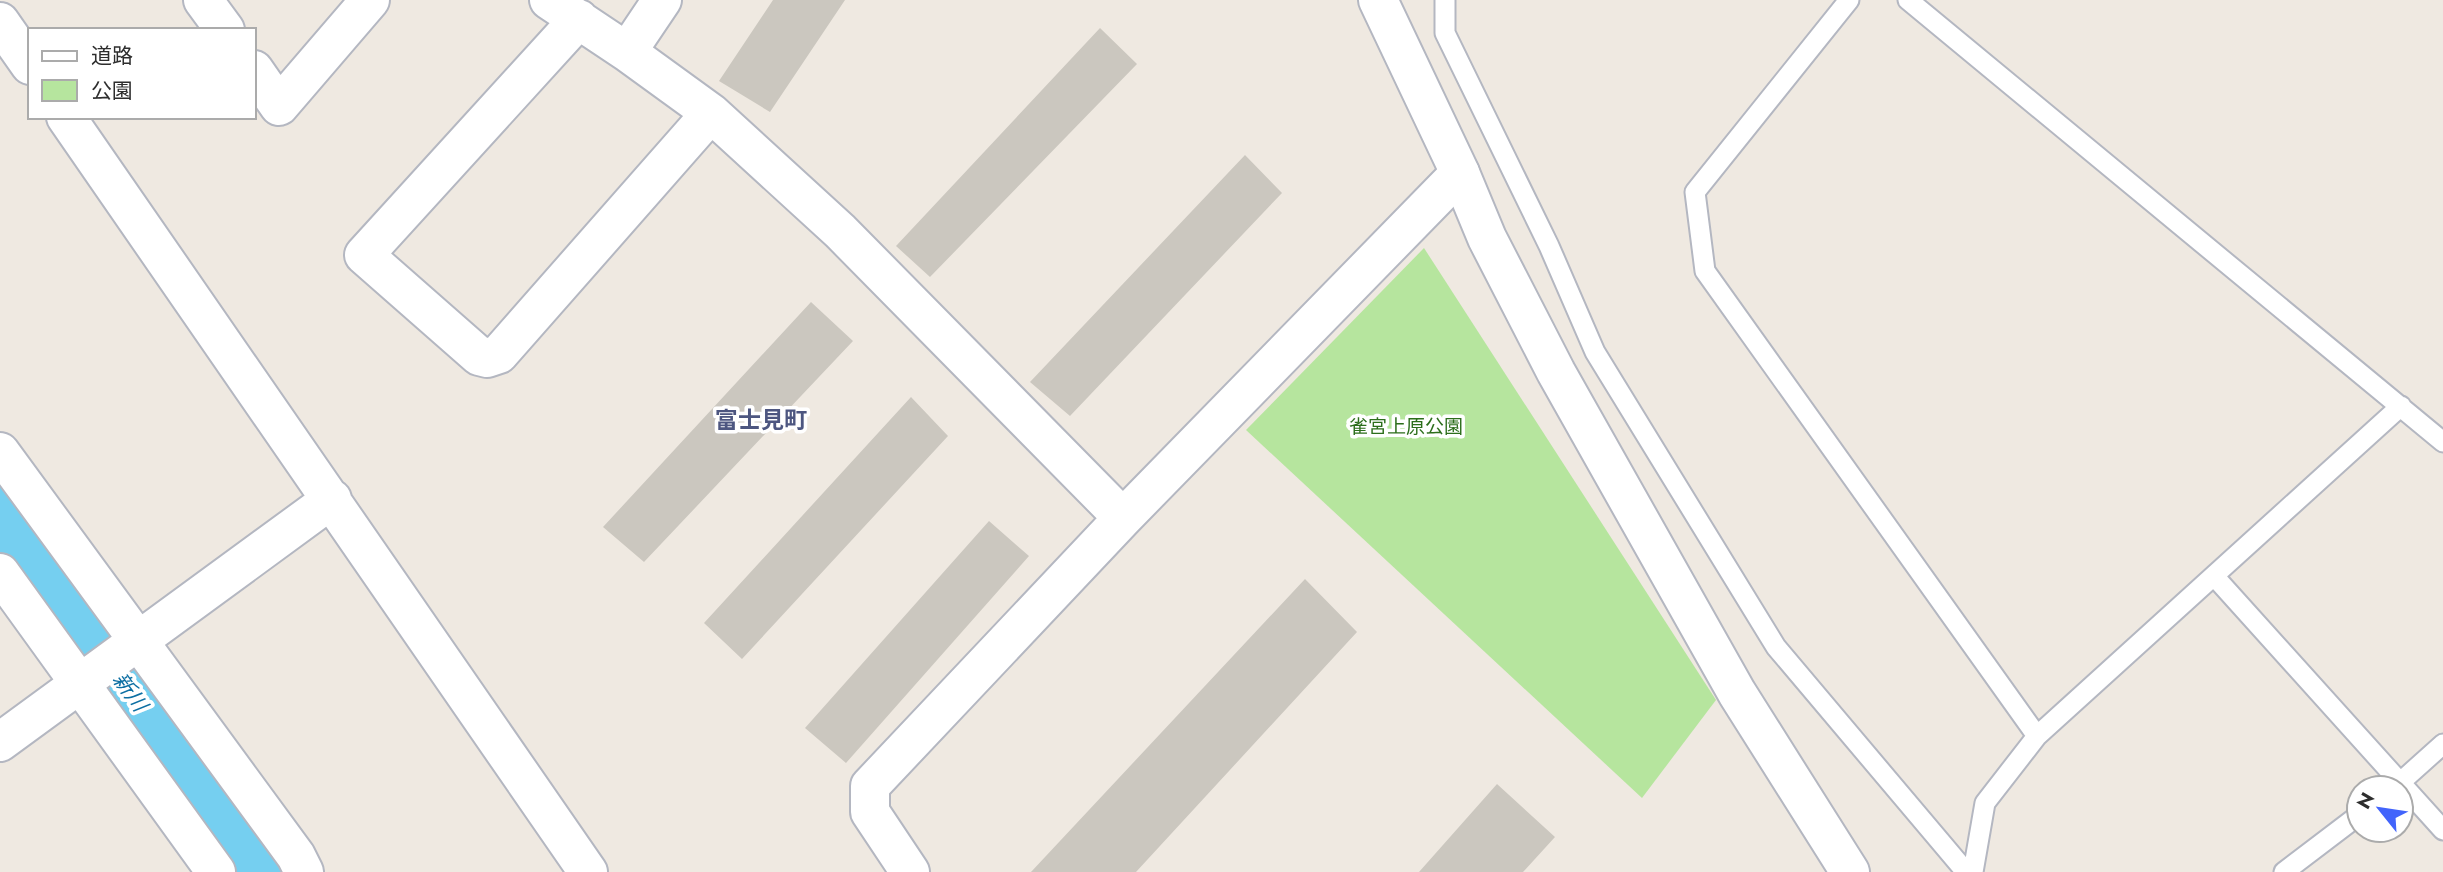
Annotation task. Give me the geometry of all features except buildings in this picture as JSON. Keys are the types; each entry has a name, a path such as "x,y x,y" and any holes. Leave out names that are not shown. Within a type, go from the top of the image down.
{"street":[{"path":"203,0 224,28"},
{"path":"256,73 279,106 370,0"},
{"path":"627,52 662,0"},
{"path":"1378,0 1460,173 1487,238 1556,372 1737,693 1850,872"},
{"path":"711,113 499,354 487,358 479,356 364,255 564,9 711,113 840,231 1123,518"},
{"path":"0,22 28,62"},
{"path":"67,119 588,872"},
{"path":"910,872 870,812 870,786 1123,518 1460,173"},
{"path":"0,452 133,645 296,856 304,872"},
{"path":"0,742 332,499"},
{"path":"0,573 88,678 216,872"}],"lane":[{"path":"1445,0 1445,33 1549,246 1595,352 1776,647 1966,872"},
{"path":"1849,0 1695,192 1705,271 2037,736"},
{"path":"1908,0 2443,442"},
{"path":"1973,872 1985,803 2037,736 2401,406"},
{"path":"2214,576 2388,774"},
{"path":"2410,774 2443,744"},
{"path":"2415,802 2443,830"},
{"path":"2284,872 2345,826"}],"green space":[{"name":"雀宮上原公園","path":"1424,248 1716,700 1642,798 1246,430"}],"waterway":[{"name":"新川","path":"0,513 261,872"}],"district":[{"name":"富士見町","path":"761,420"}]}
